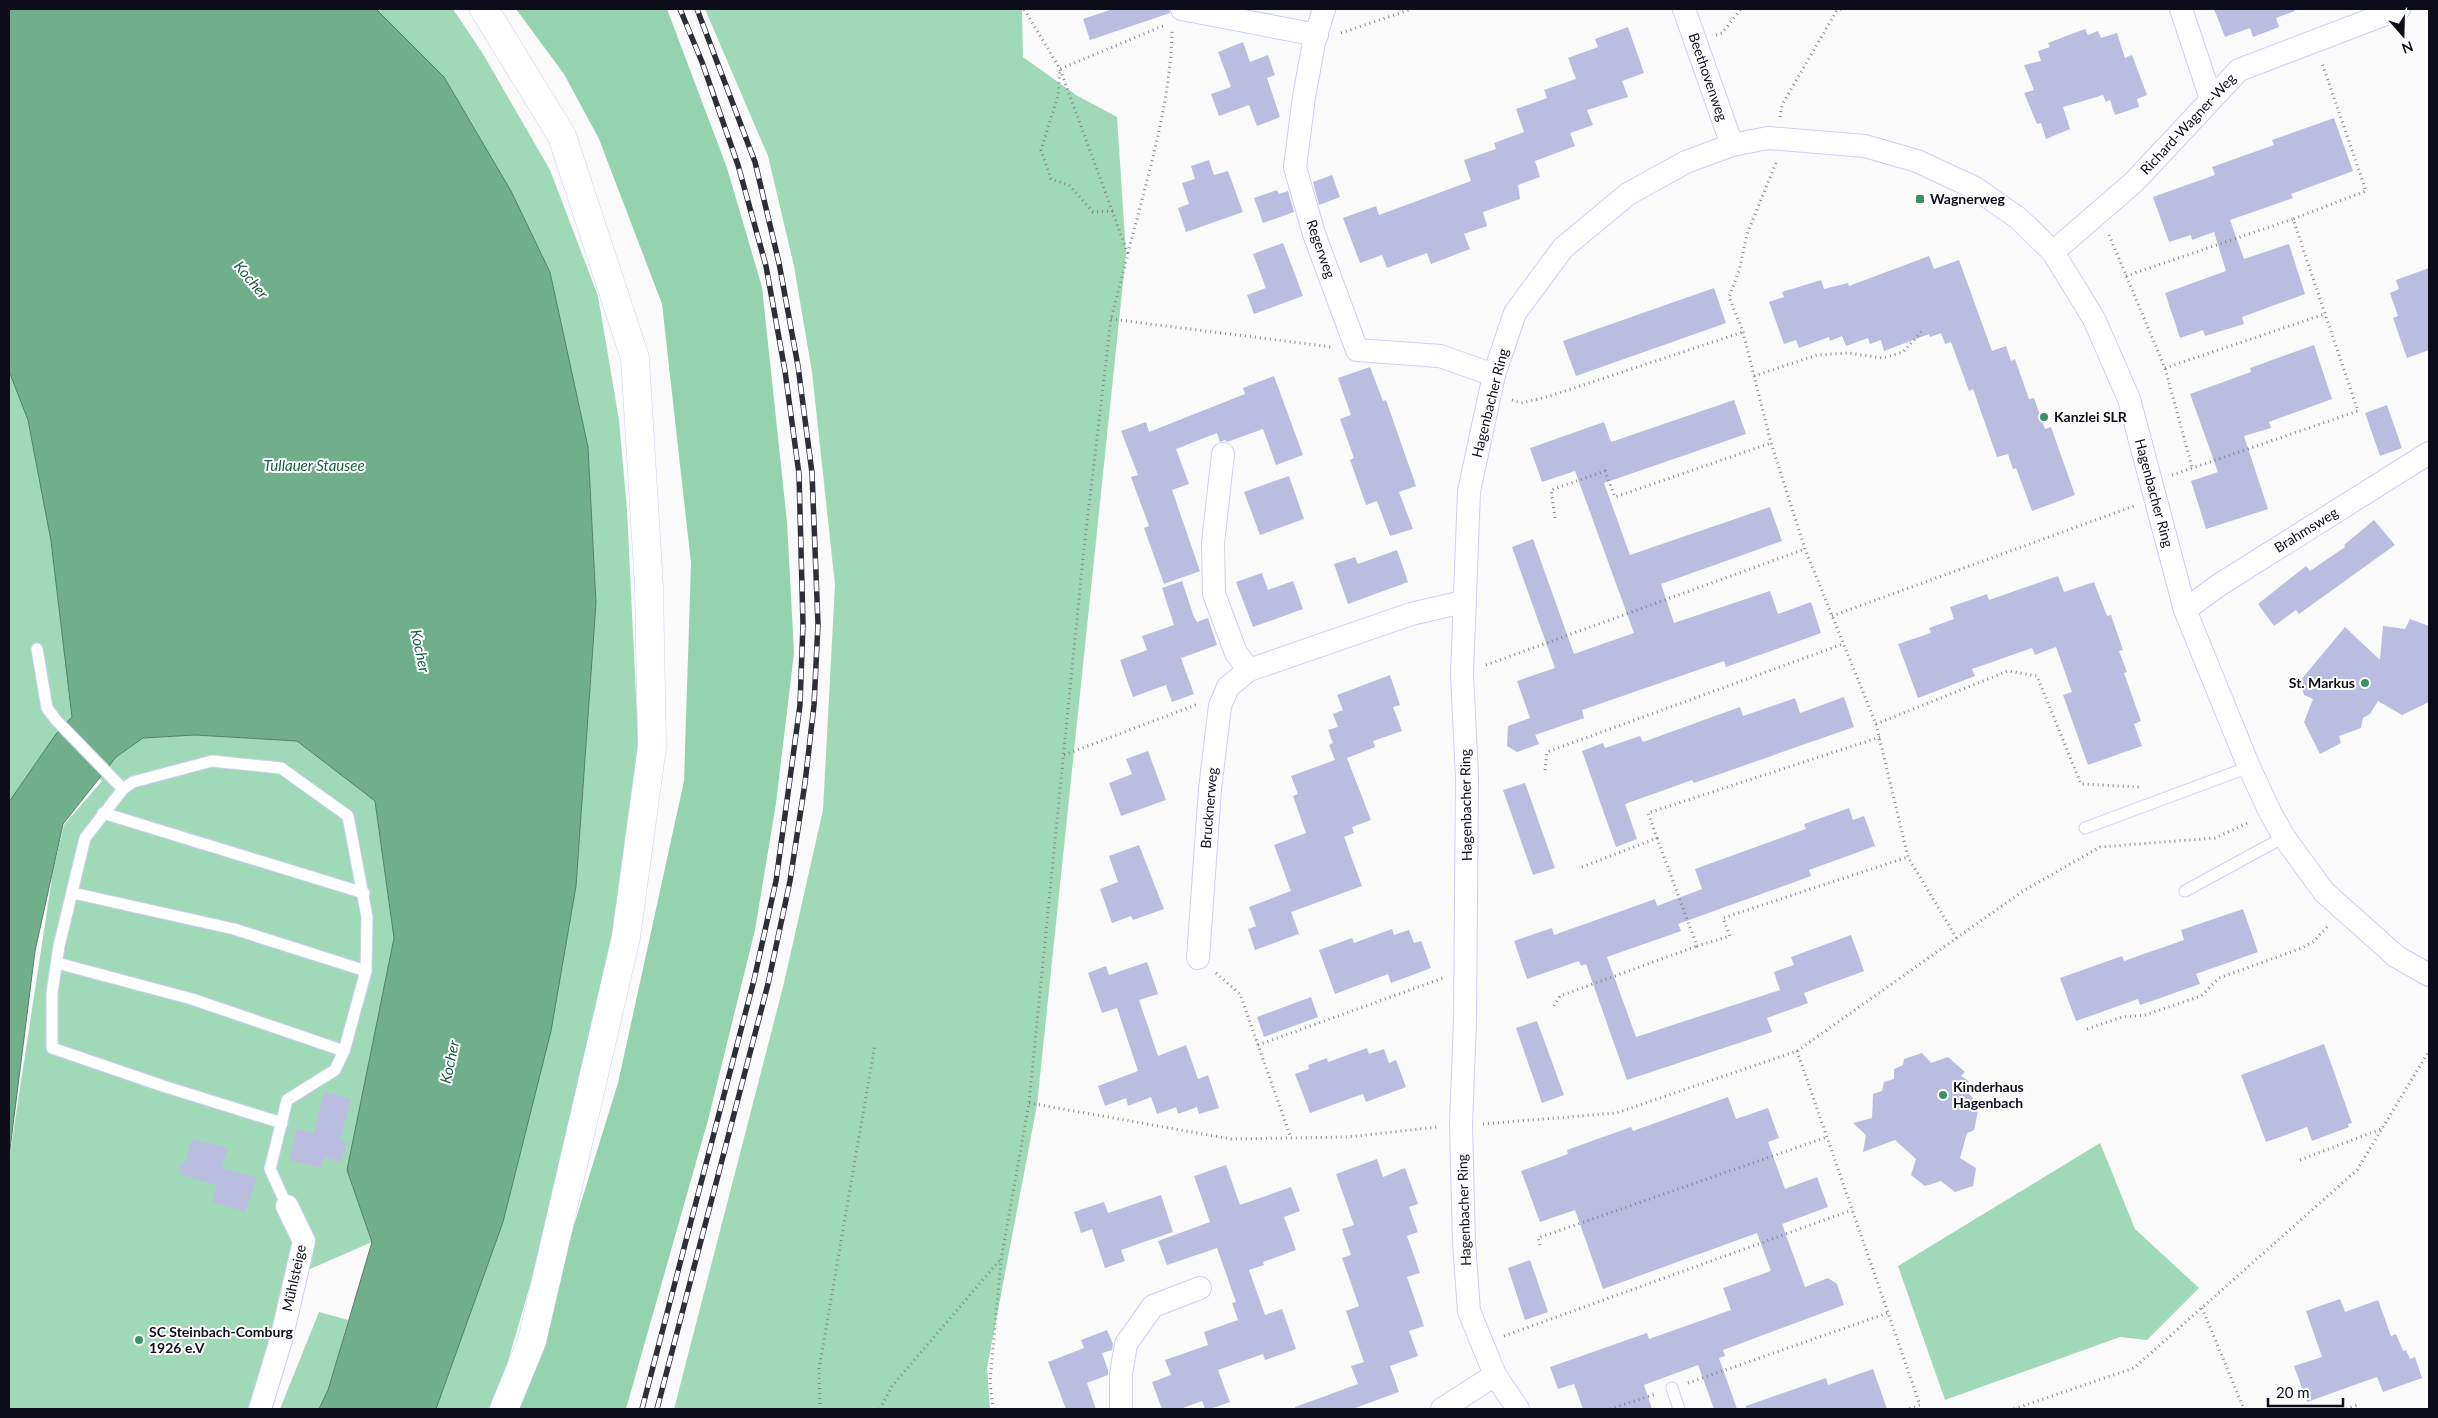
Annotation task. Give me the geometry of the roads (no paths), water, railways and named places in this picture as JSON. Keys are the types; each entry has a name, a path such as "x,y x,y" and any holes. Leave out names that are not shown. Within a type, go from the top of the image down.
{"street":[{"path":"484,9 562,136 635,358 649,587 652,736 626,937 532,1341 504,1409"},
{"path":"1182,9 1316,38"},
{"name":"Regerweg","path":"1324,9 1316,38 1295,167 1314,234 1357,350 1440,356 1492,385"},
{"name":"Beethovenweg","path":"1684,9 1732,146"},
{"path":"2181,9 2211,99"},
{"name":"Richard-Wagner-Weg","path":"2053,252 2134,182 2238,70 2399,9"},
{"name":"Hagenbacher Ring","path":"1518,1409 1495,1375 1469,1311 1464,1243 1461,1125 1466,970 1467,777 1462,674 1463,602 1469,491 1492,385 1515,313 1562,248 1628,194 1686,162 1732,146 1776,137 1865,146 1917,161 1975,188 2018,218 2053,252 2094,319 2129,399 2185,610 2249,767 2270,812 2284,837 2324,892 2397,957 2429,975"},
{"name":"Brahmsweg","path":"2185,610 2219,585 2429,453"},
{"path":"1223,454 1213,543 1214,594 1236,653 1250,670"},
{"name":"Brucknerweg","path":"1198,958 1210,789 1220,706 1228,687 1250,670 1411,614 1463,602"},
{"name":"Mühlsteige","path":"260,1409 281,1340 304,1241 287,1206"},
{"path":"1122,1409 1121,1374 1126,1344 1153,1306 1200,1288"},
{"path":"1442,1409 1495,1375"}],"lane":[{"path":"37,649 46,708 123,789"},
{"path":"282,1123 163,1086 52,1048 52,994 57,963 85,838 102,813 123,789 133,782 212,761 280,768 348,816 368,917 366,971 344,1052 335,1070 287,1100 282,1123 270,1169 287,1206"},
{"path":"2085,828 2249,767"},
{"path":"102,813 364,892"},
{"path":"2186,891 2284,837"},
{"path":"73,893 234,929 366,971"},
{"path":"57,963 192,1000 344,1052"},
{"path":"1672,1388 1679,1409"}],"water":[{"name":"Tullauer Stausee","path":"9,9 376,9 444,77 511,191 550,272 588,447 596,603 576,886 551,1031 503,1222 436,1409 319,1409 328,1390 372,1242 347,1170 394,938 375,801 297,741 195,735 143,738 116,757 63,824 35,951 9,1157 9,802 56,734 72,717 51,541 28,420 9,371"}],"railway":[{"path":"642,1409 754,980 776,881 800,705 803,624 799,474 785,371 766,266 738,165 702,62 680,9"},
{"path":"657,1409 768,984 790,881 805,783 814,705 818,624 812,473 798,366 779,263 755,162 697,9"}],"place":[{"name":"Wagnerweg","path":"1920,199"},
{"name":"Kanzlei SLR","path":"2044,417"},
{"name":"St. Markus","path":"2365,683"},
{"name":"Kinderhaus Hagenbach","path":"1943,1095"},
{"name":"SC Steinbach-Comburg 1926 e.V","path":"139,1340"}],"water label":[{"name":"Kocher","path":"251,280"},
{"name":"Kocher","path":"420,651"},
{"name":"Kocher","path":"450,1062"}]}
